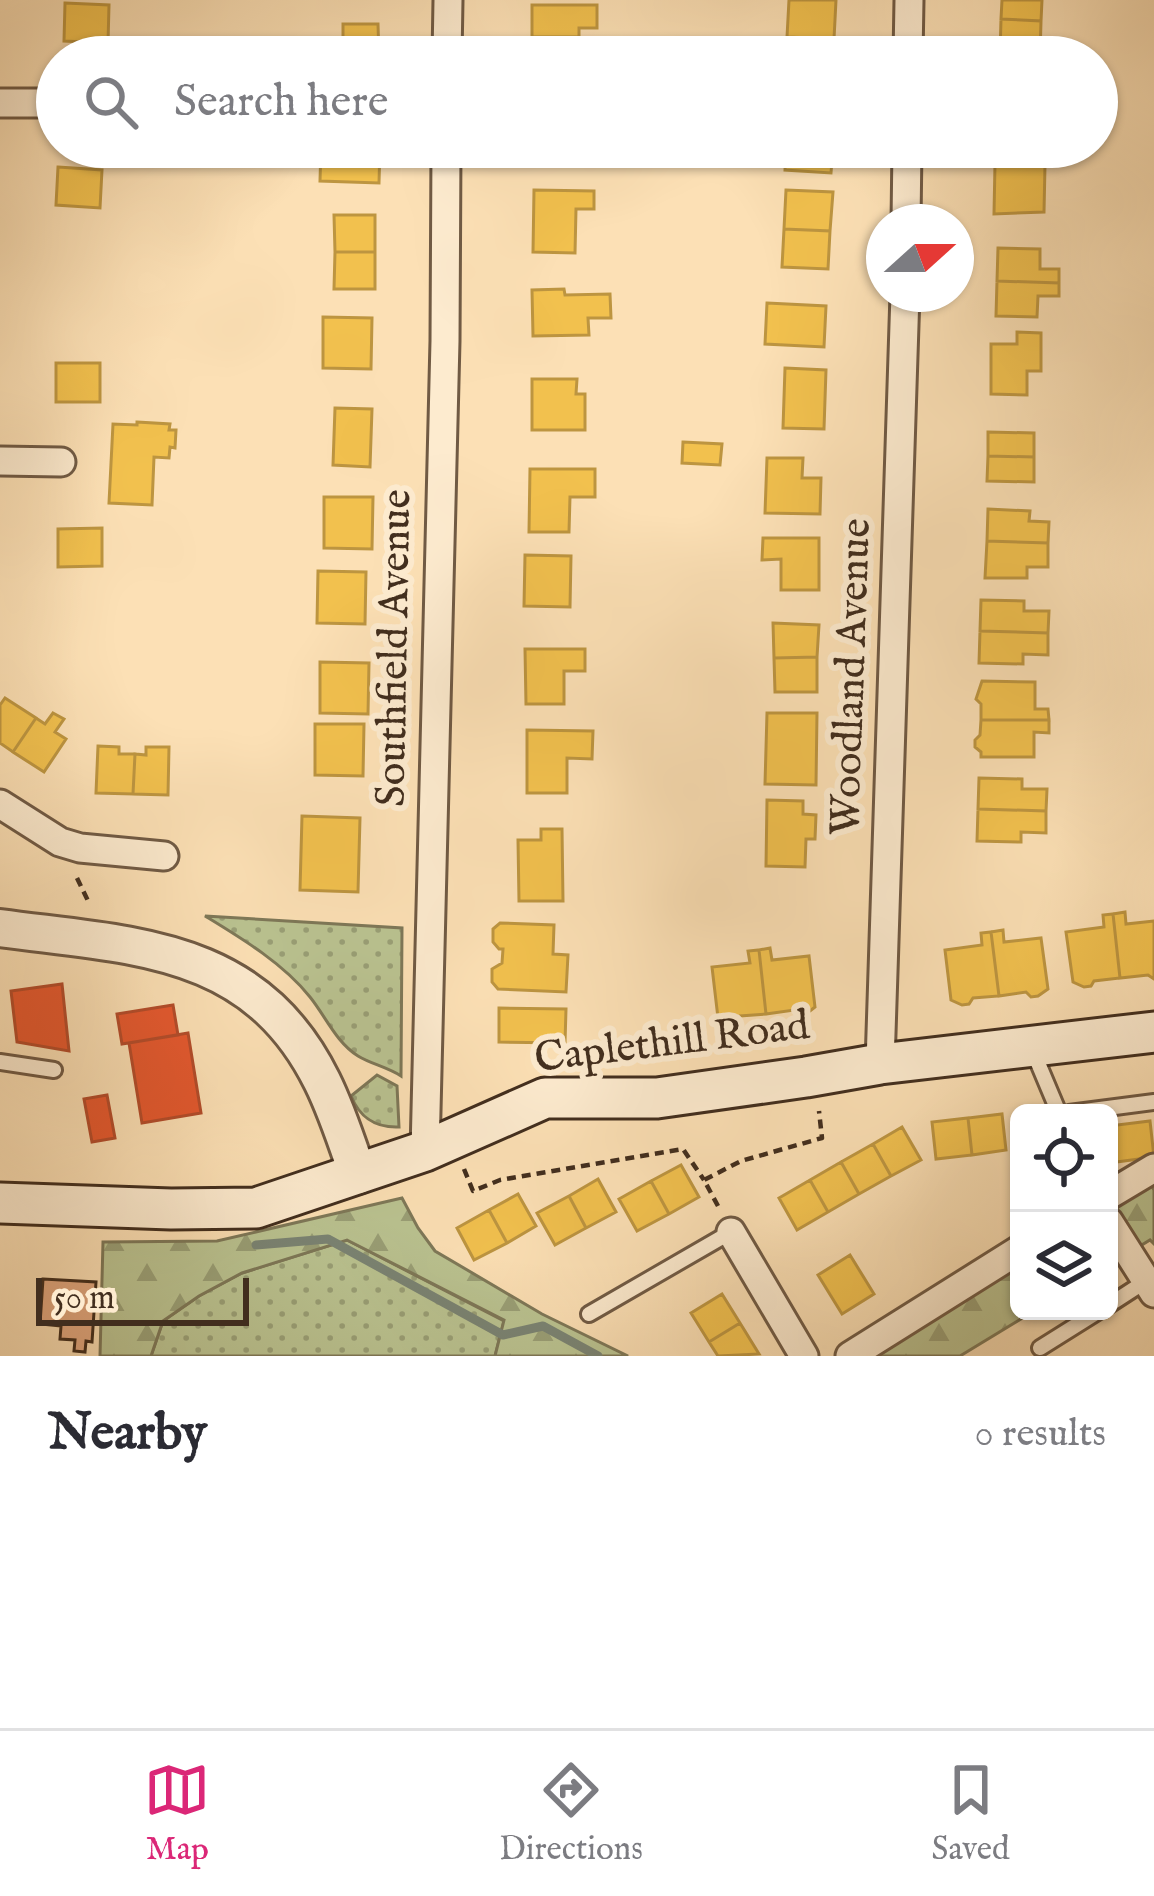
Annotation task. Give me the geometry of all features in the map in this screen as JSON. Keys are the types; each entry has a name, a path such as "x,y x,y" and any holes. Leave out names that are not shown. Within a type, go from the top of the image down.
{"main road":[{"name":"Caplethill Road","path":"0,1203 256,1208 438,1145 545,1098 657,1099 880,1064 1154,1032"}],"street":[{"path":"447,36 448,0"},
{"path":"908,36 909,0"},
{"path":"0,103 36,103"},
{"name":"Southfield Avenue","path":"438,1145 446,168"},
{"path":"906,204 907,168"},
{"name":"Woodland Avenue","path":"880,1064 904,312"},
{"path":"0,461 61,462"},
{"path":"0,804 60,842 164,856"},
{"path":"0,928 152,948 222,974 287,1026 320,1077 358,1175"},
{"path":"1118,1190 1154,1168"},
{"path":"731,1232 804,1356"},
{"path":"1118,1236 1150,1287"},
{"path":"850,1356 1010,1256"}],"lane":[{"path":"1031,1046 1055,1104"},
{"path":"0,1062 55,1070"},
{"path":"1118,1107 1154,1102"},
{"path":"589,1314 731,1232"},
{"path":"1118,1301 1150,1287"},
{"path":"1040,1348 1085,1320"}],"path":[{"path":"60,842 108,943"},
{"path":"704,1180 741,1161 822,1138 818,1104 806,1077"},
{"path":"438,1145 473,1191 500,1180 683,1149 731,1232"}],"green space":[{"path":"205,916 402,928 401,1076 350,1050 287,973"},
{"path":"377,1075 397,1086 399,1127 369,1120 351,1096"},
{"path":"1150,1183 1154,1190 1154,1244 1150,1240 1118,1260 1118,1212 1118,1203"},
{"path":"402,1198 435,1251 542,1314 628,1356 495,1356 504,1320 347,1240 242,1273 199,1296 163,1321 151,1356 100,1356 103,1242 217,1241"},
{"path":"347,1240 504,1321 495,1356 151,1356 163,1321 199,1296 242,1273"},
{"path":"1010,1268 1010,1320 1019,1320 960,1356 865,1356"}],"building: Homes":[{"path":"789,0 836,0 834,36 787,36"},
{"path":"1002,0 1042,0 1041,21 1001,19"},
{"path":"65,3 109,5 108,36 64,36"},
{"path":"532,5 597,5 597,28 579,28 579,36 532,36"},
{"path":"1001,19 1041,21 1041,36 1001,36"},
{"path":"343,24 378,24 378,36 343,36"},
{"path":"58,168 102,170 100,208 56,205"},
{"path":"320,168 379,168 379,183 320,181"},
{"path":"785,168 831,168 831,173"},
{"path":"995,168 1045,168 1044,212 994,214"},
{"path":"534,190 594,191 594,209 576,209 575,253 533,252"},
{"path":"786,190 833,192 830,231 784,229"},
{"path":"334,215 375,215 375,252 335,252"},
{"path":"784,229 830,231 828,269 782,267"},
{"path":"998,248 1040,249 1040,269 1059,269 1059,283 997,281"},
{"path":"335,252 375,252 375,289 334,289"},
{"path":"997,281 1059,283 1059,296 1038,296 1037,317 996,316"},
{"path":"564,289 565,295 610,294 611,318 588,318 589,335 533,336 532,290"},
{"path":"767,303 826,306 824,347 765,344"},
{"path":"323,317 372,318 371,369 323,368"},
{"path":"1017,332 1041,333 1041,371 1027,371 1027,395 991,394 991,344 1017,344"},
{"path":"56,363 100,363 100,402 56,402"},
{"path":"785,368 826,370 824,429 783,428"},
{"path":"532,379 577,379 576,394 585,394 585,430 532,430"},
{"path":"335,408 372,409 370,467 333,465"},
{"path":"113,424 170,424 169,430 176,430 175,448 170,447 169,458 154,457 152,505 109,503"},
{"path":"988,432 1034,433 1034,457 988,456"},
{"path":"683,442 722,444 720,465 682,463"},
{"path":"988,456 1034,457 1034,482 987,481"},
{"path":"767,458 803,458 802,478 821,478 820,514 765,513"},
{"path":"530,469 595,469 595,497 570,497 569,532 529,532"},
{"path":"324,497 373,497 372,549 324,548"},
{"path":"988,509 1030,511 1029,521 1049,522 1048,543 987,541"},
{"path":"102,528 102,566 58,567 58,529"},
{"path":"763,538 819,538 819,590 781,590 781,559 762,560"},
{"path":"987,541 1048,543 1048,567 1027,567 1027,578 985,578"},
{"path":"525,555 571,556 570,607 524,606"},
{"path":"318,571 366,572 365,624 317,623"},
{"path":"981,600 1024,601 1024,611 1049,611 1048,633 980,631"},
{"path":"773,623 819,625 817,657 774,658"},
{"path":"980,631 1048,633 1048,655 1023,654 1023,664 979,663"},
{"path":"525,649 585,649 585,671 564,671 564,704 526,704"},
{"path":"817,657 817,692 775,692 774,658"},
{"path":"320,662 369,663 368,714 320,713"},
{"path":"982,681 1035,682 1035,709 1048,709 1049,720 981,720 981,704 976,699"},
{"path":"5,698 36,718 13,752 0,743 0,705"},
{"path":"53,713 64,719 55,732 66,739 44,772 13,752 36,718 45,724"},
{"path":"767,713 817,713 816,785 765,784"},
{"path":"981,720 1049,720 1049,733 1034,732 1034,757 981,757 975,740"},
{"path":"315,724 364,724 363,776 315,775"},
{"path":"527,730 593,731 592,759 567,758 567,793 527,793"},
{"path":"98,746 135,754 133,794 96,793"},
{"path":"146,747 169,747 168,795 133,794 135,754 146,755"},
{"path":"979,778 1022,779 1022,789 1047,789 1046,811 978,809"},
{"path":"767,800 803,801 803,814 816,815 815,839 806,839 805,867 766,866"},
{"path":"978,809 1046,811 1046,833 1021,832 1021,842 977,841"},
{"path":"302,816 360,818 358,892 300,890"},
{"path":"541,829 562,829 563,901 519,901 518,840 541,840"},
{"path":"1125,912 1126,924 1154,921 1154,979 1148,975 1120,978 1113,914"},
{"path":"1113,914 1120,978 1084,987 1073,982 1066,932 1104,927 1103,915"},
{"path":"500,923 554,925 553,954 568,955 566,992 498,989 492,982 492,969 502,963 503,949 493,942 493,929"},
{"path":"1003,930 1004,942 1041,938 1048,989 1038,996 1026,992 999,996 991,932"},
{"path":"991,932 999,996 973,998 962,1005 951,1000 945,950 982,945 981,933"},
{"path":"770,948 772,960 809,956 815,1007 806,1014 794,1010 766,1014 759,950"},
{"path":"759,950 766,1014 740,1016 737,1022 718,1018 712,967 750,963 748,951"},
{"path":"499,1008 566,1009 565,1043 499,1042"},
{"path":"1002,1114 1006,1150 972,1155 968,1118"},
{"path":"968,1118 972,1155 936,1159 932,1122"},
{"path":"1150,1121 1154,1157 1118,1162 1118,1125"},
{"path":"902,1127 921,1160 891,1176 873,1144"},
{"path":"873,1144 891,1176 859,1194 841,1162"},
{"path":"841,1162 859,1194 828,1212 810,1180"},
{"path":"681,1165 699,1197 669,1214 651,1181"},
{"path":"598,1179 616,1212 586,1228 569,1196"},
{"path":"810,1180 828,1212 797,1230 779,1198"},
{"path":"651,1181 669,1214 637,1231 619,1199"},
{"path":"518,1194 536,1226 507,1243 489,1210"},
{"path":"569,1196 586,1228 555,1245 537,1213"},
{"path":"489,1210 507,1243 474,1260 457,1228"},
{"path":"850,1255 874,1294 842,1314 818,1275"},
{"path":"722,1294 740,1323 709,1342 691,1313"},
{"path":"740,1323 759,1354 718,1356 709,1342"}],"building: Shops":[{"path":"62,984 69,1051 17,1042 11,991"},
{"path":"173,1005 178,1035 122,1044 117,1014"},
{"path":"188,1033 201,1113 142,1123 129,1043"},
{"path":"107,1095 115,1138 92,1142 84,1099"}],"building: Other":[{"path":"43,1279 96,1282 92,1342 86,1341 85,1352 74,1351 75,1340 60,1339 61,1326 40,1324"}],"waterway":[{"path":"256,1245 328,1239 503,1335 543,1326 598,1356"}]}
